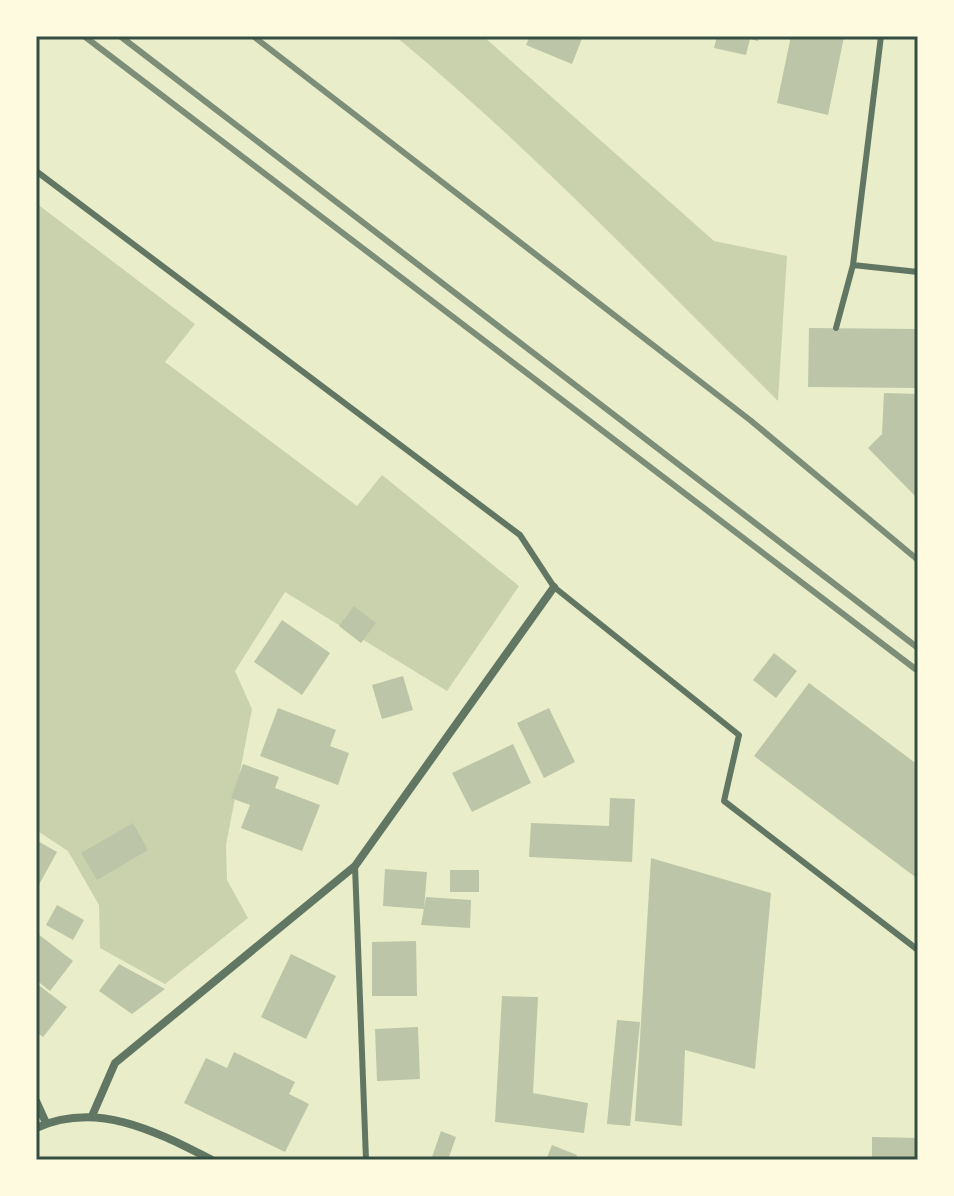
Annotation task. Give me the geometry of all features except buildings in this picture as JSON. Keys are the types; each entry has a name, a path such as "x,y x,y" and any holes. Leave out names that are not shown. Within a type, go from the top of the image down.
{"street":[{"path":"92,1116 115,1063 355,866 554,587"},
{"path":"36,1101 46,1123"},
{"path":"36,1128 46,1123 92,1116 135,1123 212,1160"}],"lane":[{"path":"836,328 853,265 881,36"},
{"path":"36,171 520,535 554,587 739,735 724,801 918,950"},
{"path":"853,265 918,272"},
{"path":"355,866 366,1160"}],"green space":[{"path":"395,36 483,36 714,241 787,256 778,401 543,168"},
{"path":"36,203 195,324 165,362 357,506 382,475 519,586 447,691 285,592 235,671 252,709 226,845 227,880 248,918 165,984 100,948 99,905 68,851 36,830"}],"railway":[{"path":"84,36 918,671"},
{"path":"120,36 918,648"},
{"path":"253,36 750,420 918,560"}]}
